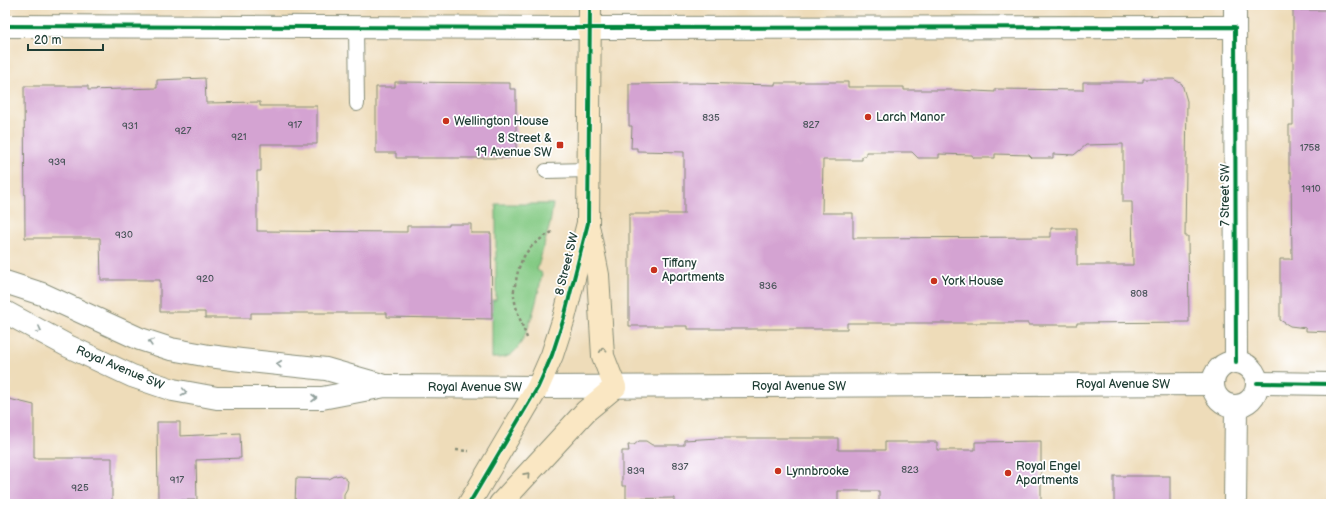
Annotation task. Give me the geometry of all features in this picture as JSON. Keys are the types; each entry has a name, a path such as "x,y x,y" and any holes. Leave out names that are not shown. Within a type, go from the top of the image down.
{"street":[{"name":"8 Street SW","path":"469,504 538,387 552,355 564,318 588,223 590,5"},
{"name":"7 Street SW","path":"1235,5 1236,362"},
{"path":"5,26 590,28 1235,27"},
{"path":"500,504 586,411 614,387 603,356 598,275 588,223"},
{"name":"Royal Avenue SW","path":"5,282 42,294 134,336 171,349 215,357 326,369 385,386"},
{"name":"Royal Avenue SW","path":"5,312 68,346 125,372 173,390 217,398 322,398 385,386 614,387 1213,384"},
{"path":"1236,362 1248,366 1254,372 1257,383 1256,392 1252,399 1246,404 1229,406 1222,402 1214,394 1213,384 1215,375 1222,366 1230,363 1236,362"},
{"path":"1257,383 1331,384"},
{"path":"1235,504 1236,406"}],"lane":[{"path":"356,27 357,104"},
{"path":"546,171 588,170"}],"path":[{"path":"527,338 518,314 514,294 518,269 525,253 539,239 554,231"},
{"path":"456,450 469,451"}],"green space":[{"path":"496,204 553,204 550,224 537,270 542,273 541,282 527,330 522,341 510,355 492,358 492,300 496,300"}],"building":[{"path":"1293,10 1331,10 1331,332 1306,331 1306,328 1290,326 1280,320 1280,259 1292,259 1289,125 1293,125"},
{"path":"205,78 206,103 260,102 260,106 317,106 317,144 261,144 261,171 257,171 257,231 407,232 407,226 449,226 449,224 471,224 471,233 491,233 492,319 387,317 387,313 251,313 251,318 205,318 205,312 160,312 160,280 101,280 100,238 25,238 24,86 88,86 88,90 157,88 157,80"},
{"path":"1143,79 1174,79 1182,84 1187,101 1185,236 1188,236 1189,322 1077,323 1077,325 1028,325 1028,323 847,323 847,329 688,329 688,326 629,326 629,214 684,214 684,152 637,151 637,148 631,148 632,126 629,126 629,84 694,83 775,85 775,83 848,82 848,87 904,87 904,90 995,92 995,89 1083,90 1083,82 1143,82","holes":["1123,144 1123,202 1132,202 1133,265 1077,265 1077,228 1051,228 1051,237 853,238 853,213 822,213 823,160 862,160 862,156 866,156 866,152 912,152 918,158 939,158 939,154 972,155 974,158 995,158 995,154 1029,155 1032,158 1053,158 1053,154 1074,155 1086,145"]},
{"name":"Wellington House","path":"395,82 510,83 510,89 516,89 516,152 510,152 510,158 396,158 396,153 376,153 376,87 395,87"},
{"path":"5,398 34,405 34,458 112,458 112,504 5,504"},
{"path":"157,422 180,422 180,436 240,433 241,458 196,460 197,500 158,500"},
{"path":"718,438 838,438 838,450 885,450 885,442 937,442 937,450 975,450 975,442 1041,441 1041,504 879,504 879,491 838,491 838,504 674,504 674,498 626,499 626,486 622,486 622,451 629,451 628,445 634,445 639,441 646,441 652,445 684,445 684,440"},
{"path":"341,475 348,481 347,489 344,494 344,504 295,504 296,478 329,479"},
{"path":"1114,476 1170,476 1170,504 1114,504"}],"cycle path":[{"path":"469,504 538,387 552,355 564,318 588,223 590,5"},
{"path":"5,26 590,28 1235,27 1236,362"},
{"path":"1257,383 1331,384"}],"place":[{"name":"Larch Manor","path":"868,117"},
{"name":"Wellington House","path":"446,121"},
{"name":"8 Street & 19 Avenue SW","path":"560,145"},
{"name":"Tiffany Apartments","path":"654,270"},
{"name":"York House","path":"934,281"},
{"name":"Lynnbrooke","path":"778,471"},
{"name":"Royal Engel Apartments","path":"1008,473"}]}
